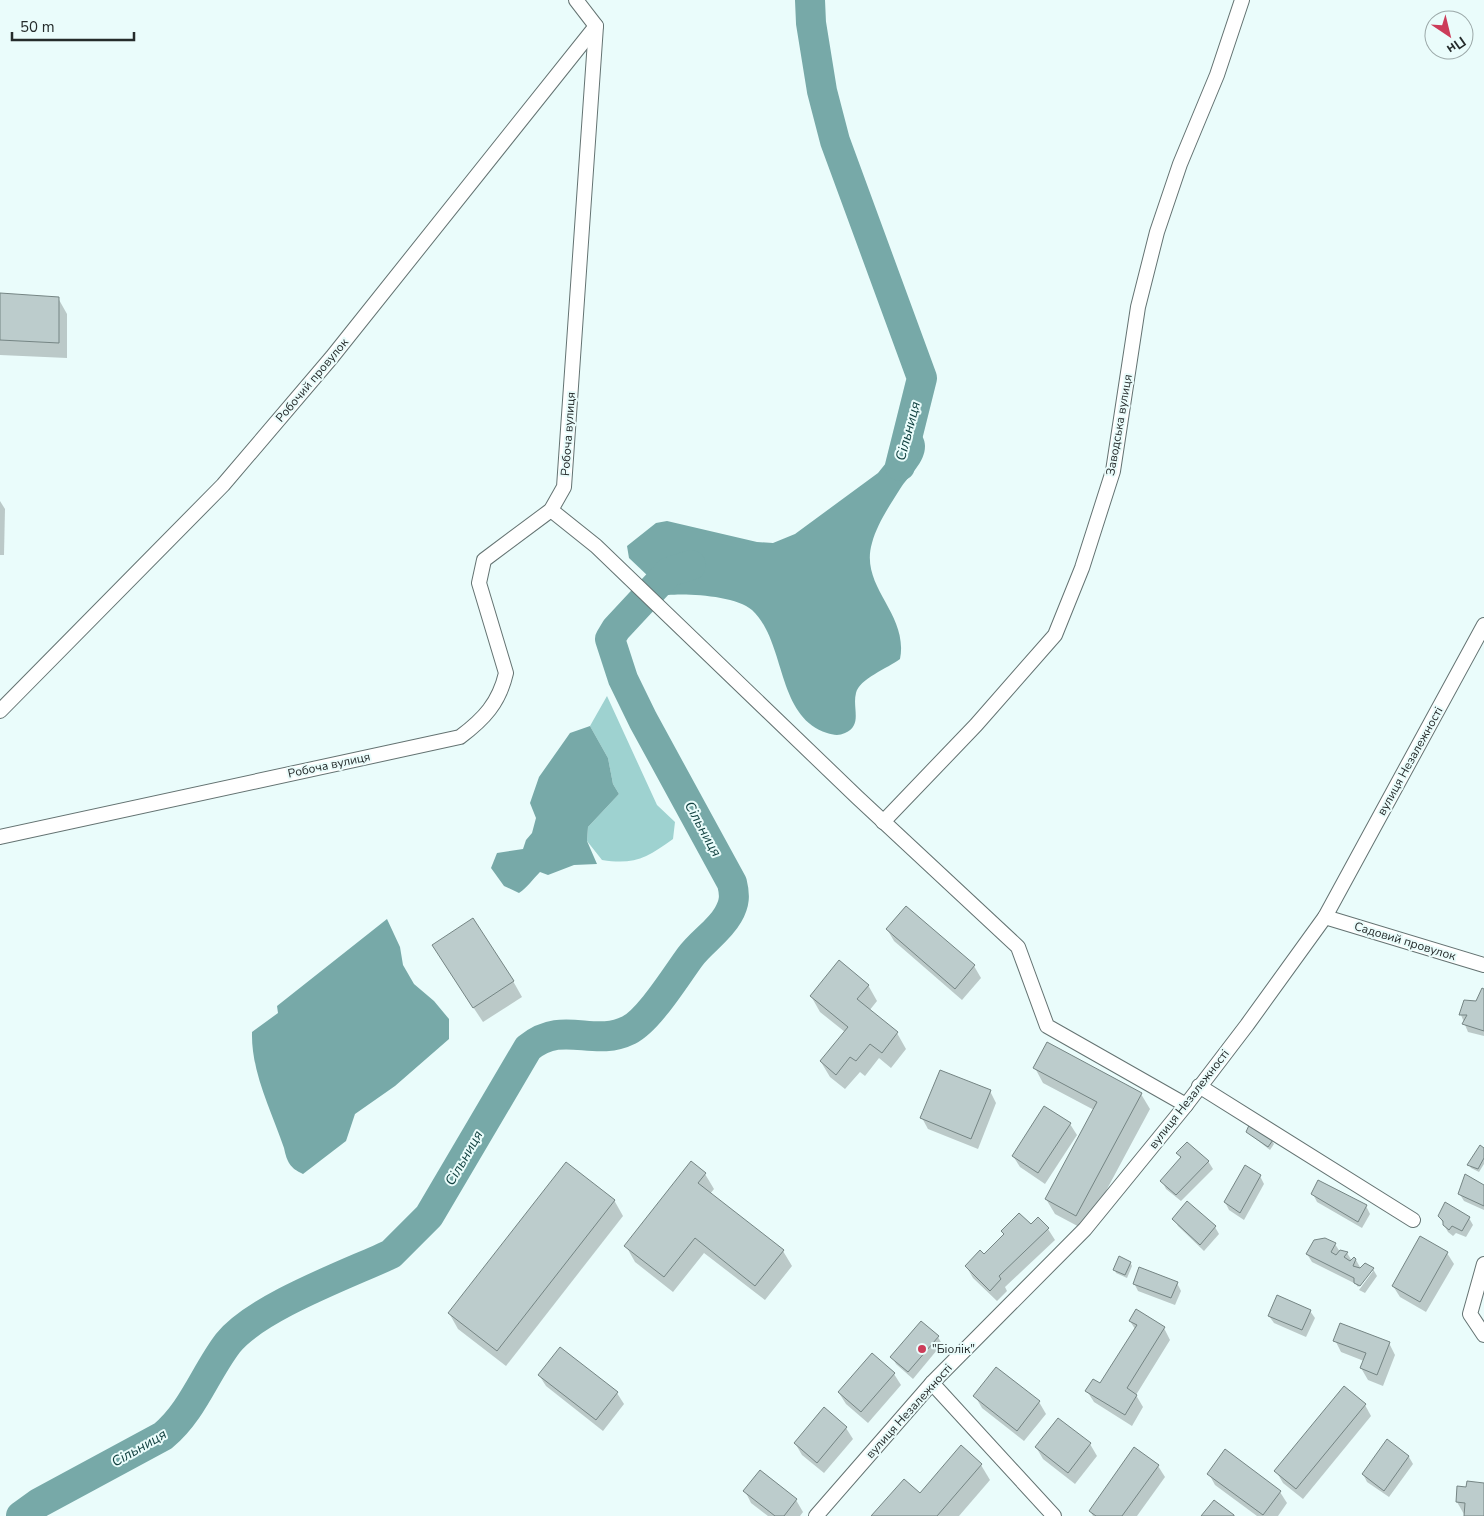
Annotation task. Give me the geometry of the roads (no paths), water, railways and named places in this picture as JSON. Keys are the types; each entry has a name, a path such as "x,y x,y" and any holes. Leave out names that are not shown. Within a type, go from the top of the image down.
{"street":[{"path":"576,0 596,26"},
{"name":"Заводська вулиця","path":"883,822 976,725 1055,635 1082,568 1113,471 1138,307 1157,232 1180,164 1217,75 1242,0"},
{"name":"Робоча вулиця","path":"0,838 460,737 484,719 503,688 506,673 479,583 484,560 551,510 564,488 596,26"},
{"name":"Робочий провулок","path":"0,711 223,485 332,357 596,26"},
{"path":"551,510 596,546 883,822 1018,947 1047,1026 1186,1105"},
{"name":"вулиця Незалежності","path":"816,1516 932,1383 1085,1229 1186,1105 1247,1025 1325,917 1484,626"},
{"name":"Садовий провулок","path":"1325,917 1484,965"},
{"path":"1199,1086 1413,1220"},
{"path":"1484,1264 1470,1314 1484,1335"},
{"path":"932,1383 1054,1516"}],"water":[{"path":"907,426 917,429 924,439 924,452 919,463 900,489 880,522 872,543 870,559 872,573 898,628 901,643 900,659 875,674 858,688 855,699 856,716 854,725 850,730 838,735 827,733 811,724 799,711 790,695 771,640 763,624 752,610 735,601 712,596 668,595 629,558 627,546 656,523 667,521 757,542 773,543 795,534 878,473 894,453"},
{"path":"590,726 608,758 613,784 619,794 588,827 587,841 597,864 574,865 548,875 540,872 519,893 504,886 491,868 497,853 523,849 526,840 532,833 536,818 530,803 539,777 570,733"},
{"path":"387,919 400,947 403,965 414,984 434,1001 449,1019 449,1039 395,1086 355,1114 346,1141 303,1174 292,1167 286,1157 258,1076 252,1032 278,1013 277,1006"}],"waterway":[{"name":"Сільниця","path":"810,0 811,23 822,91 835,141 922,378 900,466"},
{"name":"Сільниця","path":"21,1516 39,1503 163,1436 183,1415 228,1343 260,1317 304,1292 391,1254 429,1216 528,1048 553,1035 616,1035 637,1025 662,997 694,952 724,921 733,903 732,883 643,720 623,679 610,639 616,629 669,572 691,565"}],"place":[{"name":"\"Біолік\"","path":"922,1349"}]}
